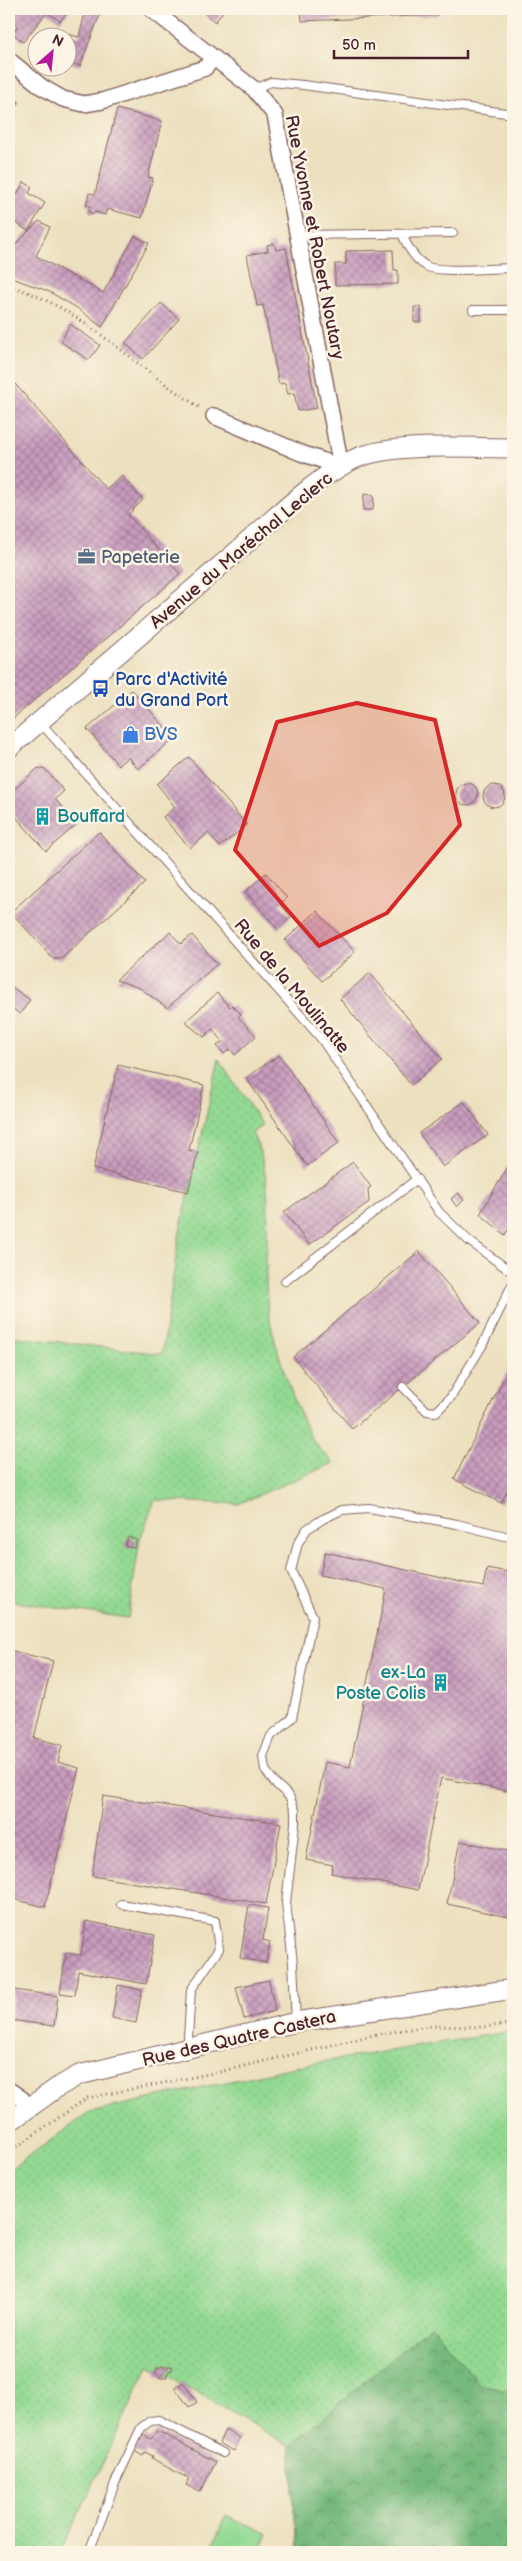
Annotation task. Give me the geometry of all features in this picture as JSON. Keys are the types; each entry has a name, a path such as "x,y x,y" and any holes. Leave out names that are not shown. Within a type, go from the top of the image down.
{"street":[{"name":"Rue Yvonne et Robert Noutary","path":"151,9 254,89 275,115 341,467"},
{"path":"9,60 42,87 63,99 84,104 102,101 205,68 213,58"},
{"path":"214,416 301,453 341,467"},
{"name":"Avenue du Maréchal Leclerc","path":"9,748 281,513 341,467 361,457 380,453 414,450 513,448"},
{"name":"Rue des Quatre Castera","path":"9,2122 79,2076 296,2022 513,1989"},
{"path":"9,2090 22,2099 28,2108"}],"lane":[{"path":"254,89 271,82 303,84 513,114"},
{"path":"298,234 452,233"},
{"path":"402,234 407,246 418,259 434,269 513,268"},
{"path":"473,310 513,310"},
{"name":"Rue de la Moulinatte","path":"39,721 320,1037 439,1212 469,1241 513,1272"},
{"path":"285,1281 417,1179"},
{"path":"403,1387 427,1411 436,1412 451,1397 482,1346 513,1283"},
{"path":"296,2022 293,1962 286,1903 295,1824 294,1810 290,1796 275,1783 265,1770 263,1756 270,1736 292,1718 313,1618 291,1571 298,1543 307,1529 323,1519 342,1510 369,1508 457,1524 513,1538"},
{"path":"121,1904 214,1921 219,1949 191,1990 188,2038 190,2048"},
{"path":"89,2552 115,2483 141,2428 150,2421 159,2420 223,2453"}],"path":[{"path":"9,286 29,292 79,320 170,389 214,416"},
{"path":"9,2152 87,2098 220,2072 378,2034 428,2026 483,2027 513,2024"}],"highlighted area":[{"path":"357,703 435,720 460,825 387,913 319,946 235,850 277,722"}],"green space":[{"path":"219,1059 263,1126 252,1133 265,1173 267,1194 266,1280 269,1315 279,1353 301,1416 316,1444 334,1463 238,1504 155,1500 140,1539 128,1618 9,1601 9,1336 162,1354 179,1236"},
{"path":"513,2031 513,2391 479,2384 431,2325 290,2446 149,2365 61,2552 9,2552 9,2170 90,2112 308,2064"},
{"path":"431,2325 479,2384 513,2391 513,2552 297,2552 290,2446"},
{"path":"226,2515 268,2534 260,2552 210,2552"}],"building":[{"path":"9,9 71,9 60,21 47,12 34,28 28,28 28,36 23,42 13,33 18,26 14,23 11,27 9,26"},
{"path":"86,9 101,12 80,66 78,65 79,37"},
{"path":"199,9 225,9 215,22"},
{"path":"301,9 437,9 438,15 302,21"},
{"path":"9,87 16,92 13,96 19,102 9,115"},
{"path":"117,109 162,121 148,177 153,178 142,218 107,209 105,215 95,212 91,214 88,209 91,207 86,205 89,193 95,194"},
{"path":"24,182 32,187 29,193 45,203 28,231 10,219 15,213 9,209"},
{"path":"39,221 50,227 36,256 103,293 135,236 149,243 102,327 77,308 48,291 9,277 9,239 15,245"},
{"path":"274,243 276,250 286,248 317,408 298,411 294,393 288,394 285,383 279,384 263,305 257,306 247,255 268,251 267,245"},
{"path":"393,250 394,270 398,270 398,284 335,285 335,264 346,264 346,251"},
{"path":"161,303 179,319 143,359 125,343"},
{"path":"414,307 421,307 421,322 414,322"},
{"path":"70,324 100,345 89,360 61,342"},
{"name":"Papeterie","path":"9,377 106,489 122,476 143,500 128,515 180,574 9,722"},
{"path":"364,494 374,495 373,510 363,510"},
{"name":"BVS","path":"132,690 174,738 138,769 128,757 118,765 87,729"},
{"path":"189,757 247,825 220,847 208,833 190,848 163,817 175,807 157,784"},
{"name":"Bouffard","path":"38,768 46,770 64,791 55,799 77,824 46,851 9,809 9,794"},
{"path":"467,783 475,786 478,794 475,802 467,805 459,802 456,794 459,786"},
{"path":"494,785 502,788 505,796 502,804 494,807 486,804 483,796 486,788"},
{"path":"99,832 145,883 61,959 53,959 11,912"},
{"path":"266,873 287,898 280,904 291,917 278,929 245,892"},
{"path":"317,911 355,952 322,981 285,940"},
{"path":"170,932 181,944 192,935 217,964 167,1008 140,988 116,980"},
{"path":"370,973 442,1059 411,1085 340,999"},
{"path":"9,985 30,1000 20,1014 9,1006"},
{"path":"217,993 230,1007 232,1005 241,1014 238,1017 256,1036 235,1055 230,1049 224,1054 217,1046 223,1041 212,1029 204,1037 185,1022"},
{"path":"279,1055 339,1143 307,1166 246,1078"},
{"path":"118,1065 204,1085 189,1150 198,1152 188,1192 93,1169"},
{"path":"464,1102 488,1135 443,1167 419,1133"},
{"path":"513,1158 513,1234 508,1230 505,1235 480,1214"},
{"path":"353,1162 371,1187 368,1189 369,1202 309,1245 284,1212"},
{"path":"458,1193 464,1200 457,1207 451,1199"},
{"path":"419,1251 480,1323 352,1429 293,1357"},
{"path":"513,1360 513,1479 501,1503 454,1479"},
{"path":"128,1537 137,1540 134,1548 125,1546"},
{"name":"ex-La Poste Colis","path":"325,1552 483,1587 487,1568 513,1573 513,1792 441,1778 418,1890 331,1873 333,1865 306,1860 325,1762 350,1767 386,1589 320,1575"},
{"path":"9,1650 53,1661 34,1738 62,1745 58,1762 79,1768 45,1907 9,1898 9,1851 13,1835 9,1835"},
{"path":"103,1796 281,1823 266,1904 92,1876"},
{"path":"460,1841 513,1852 513,1918 447,1904"},
{"path":"249,1905 268,1908 263,1940 270,1942 266,1963 240,1958"},
{"path":"86,1921 155,1935 146,1984 78,1971 75,1995 60,1993 66,1953 81,1955"},
{"path":"269,1980 275,2011 244,2019 236,1987"},
{"path":"118,1985 142,1990 136,2023 112,2018"},
{"path":"14,1990 58,1996 54,2026 10,2020"},
{"path":"171,2366 173,2369 168,2372 166,2378 161,2378 155,2373 157,2368"},
{"path":"183,2382 197,2402 189,2407 175,2388"},
{"path":"225,2430 240,2438 234,2451 219,2443"},
{"path":"158,2431 216,2462 200,2492 186,2485 189,2479 152,2458 153,2456 145,2452 143,2456 134,2451 143,2435 151,2439"}],"place":[{"name":"Papeterie","path":"87,557"},
{"name":"Parc d'Activité du Grand Port","path":"101,689"},
{"name":"BVS","path":"130,734"},
{"name":"Bouffard","path":"43,816"},
{"name":"ex-La Poste Colis","path":"440,1682"}]}
